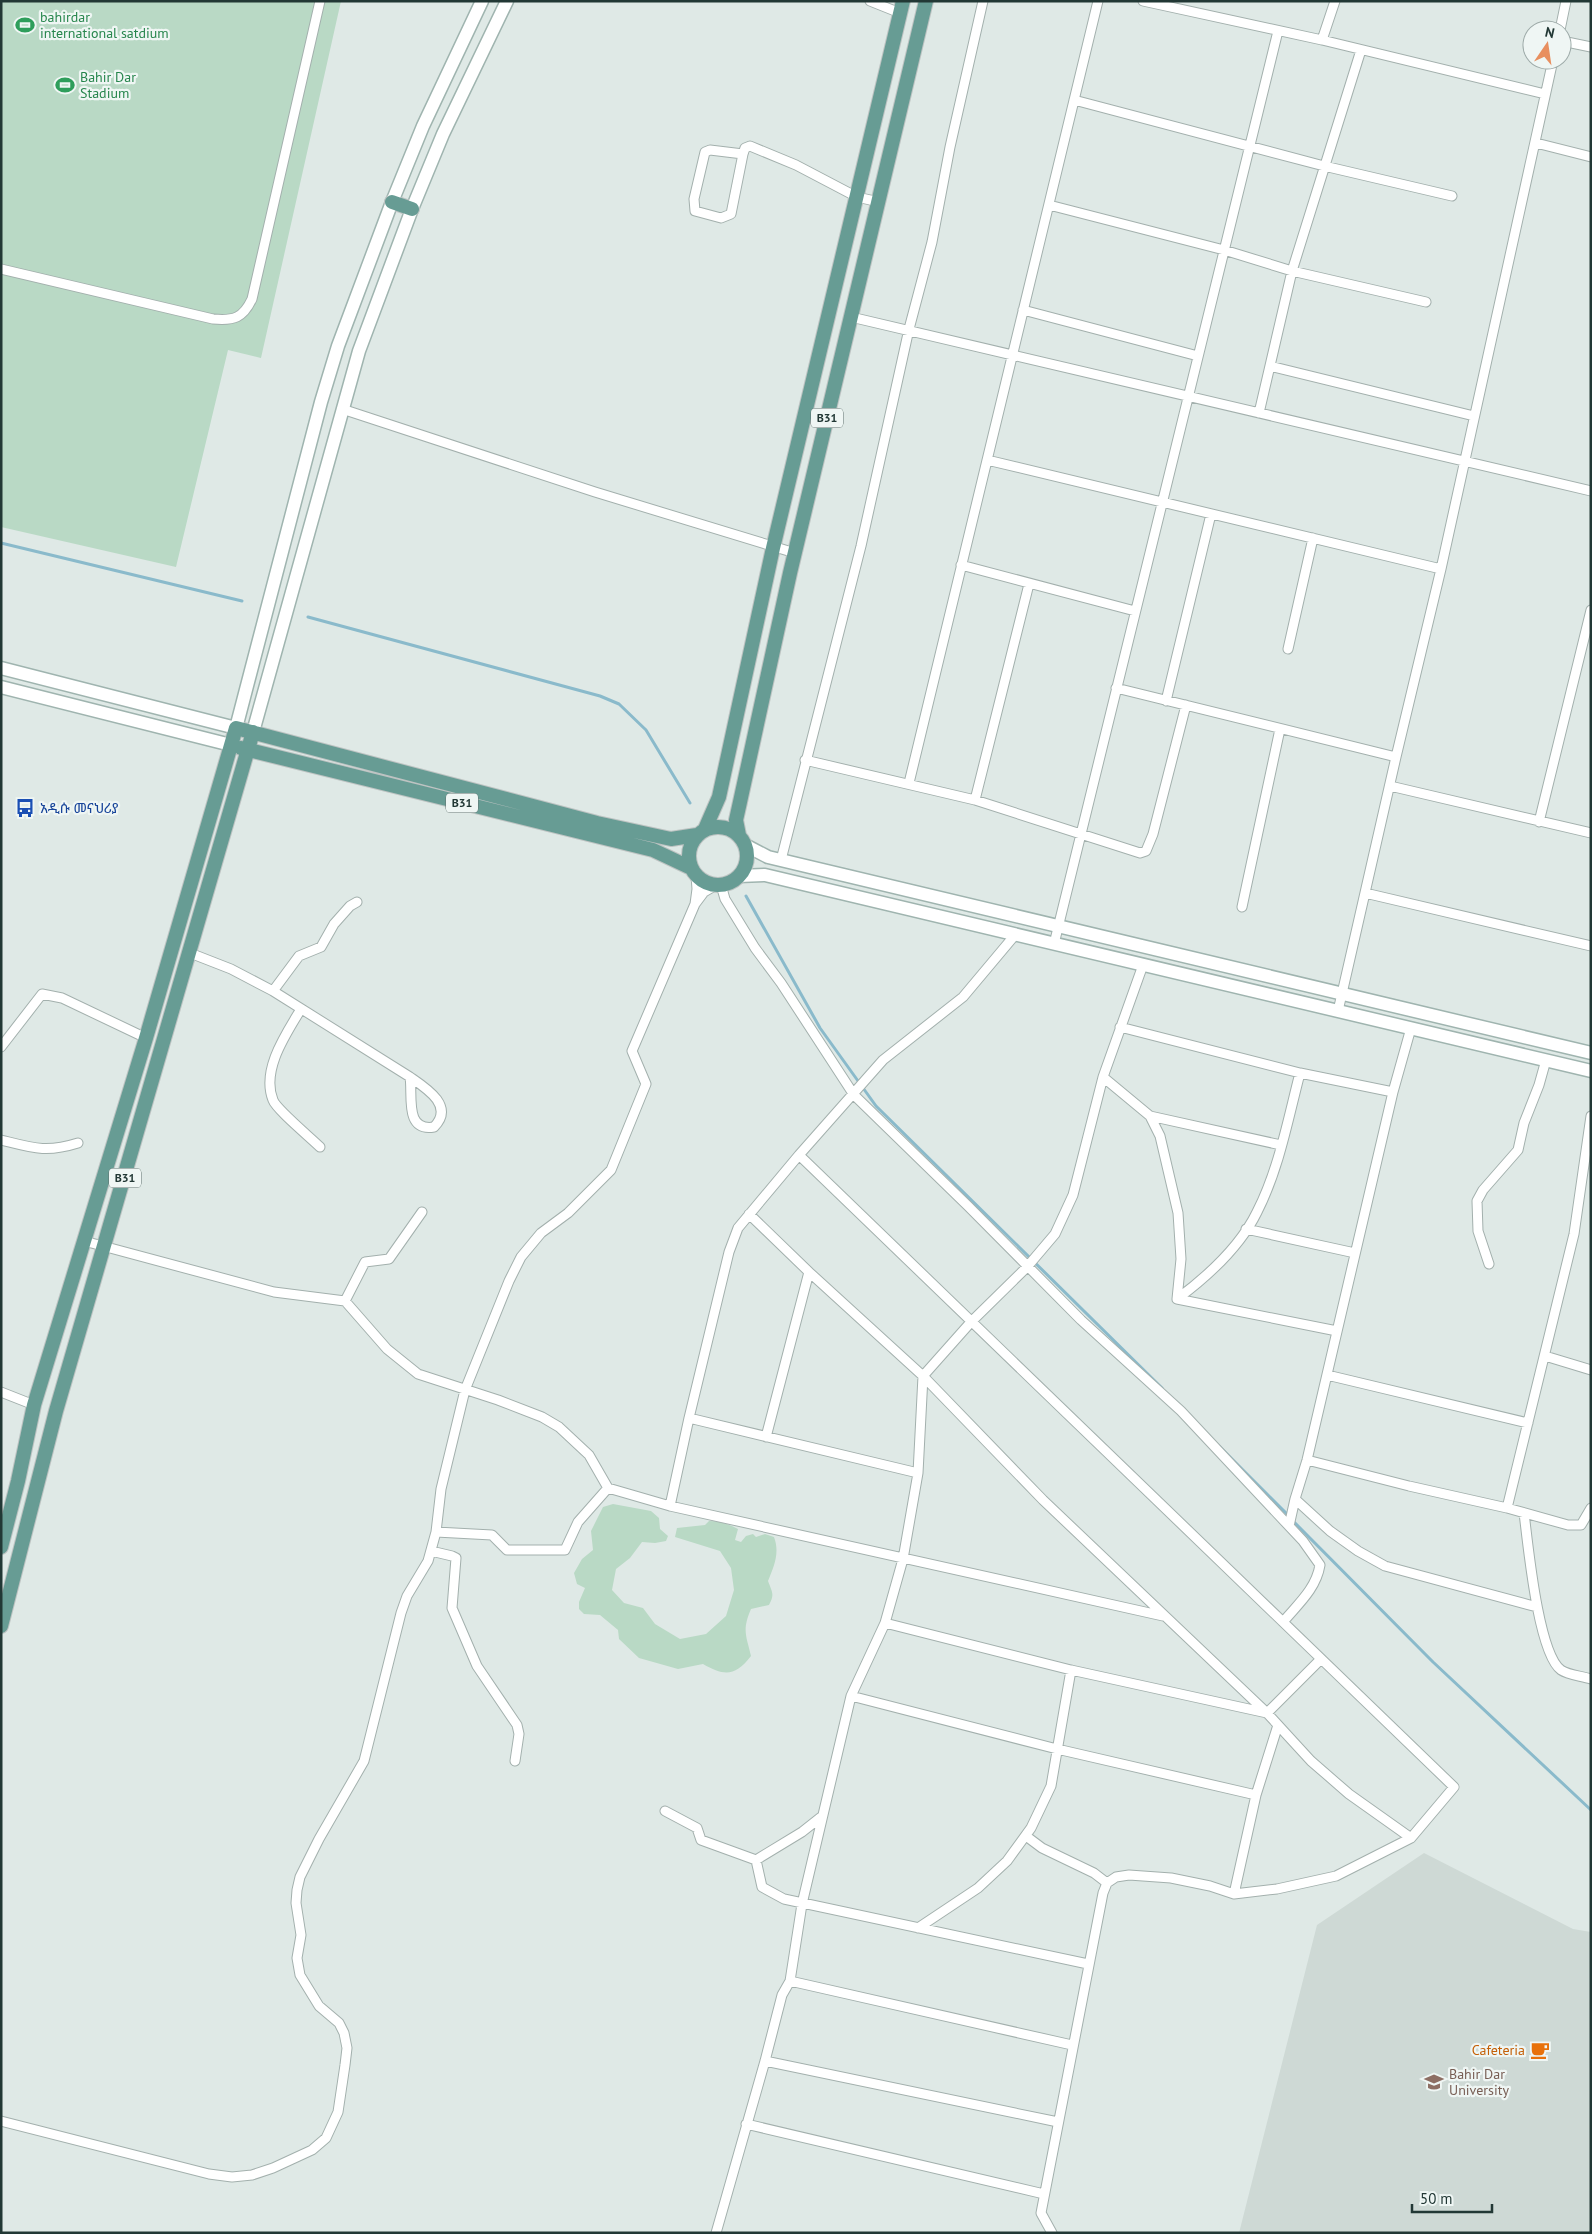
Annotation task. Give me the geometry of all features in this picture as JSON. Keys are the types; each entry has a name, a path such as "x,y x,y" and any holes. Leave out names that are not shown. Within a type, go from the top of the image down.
{"main road":[{"path":"1,668 236,728 321,402 338,346 392,202 452,61 482,1"},
{"path":"253,732 362,342 412,209 456,107 507,1"},
{"name":"B31","path":"742,840 736,820 795,553 926,1"},
{"name":"B31","path":"1,1547 18,1481 34,1405 146,1038 236,728 654,836 671,839 701,832 719,797 773,548 902,7"},
{"path":"887,71 909,76"},
{"path":"392,202 412,209"},
{"path":"1,687 231,745"},
{"name":"B31","path":"1,1626 56,1411 253,732"},
{"name":"B31","path":"231,745 652,850 693,872"},
{"path":"742,840 747,862 739,876 729,883 708,884 693,872 688,850 701,832 723,826 742,840 755,852 781,860 1591,1052"},
{"path":"739,876 765,875 1591,1071"},
{"path":"1193,976 1196,959"}],"street":[{"path":"1,269 213,319 227,320 238,317 247,310 252,299 320,1"},
{"path":"870,1 902,7"},
{"path":"781,860 861,546 909,329 932,242 950,147 983,1"},
{"path":"908,784 1098,1"},
{"path":"1143,1 1322,40 1545,94"},
{"path":"1322,40 1335,1"},
{"path":"1562,20 1566,1"},
{"path":"1054,944 1278,31"},
{"path":"1572,43 1591,48"},
{"path":"1259,413 1292,271 1332,139 1344,110 1361,50"},
{"path":"1338,1011 1441,569 1551,70"},
{"path":"1074,100 1324,166 1452,196"},
{"path":"1536,143 1591,158"},
{"path":"743,154 707,150 694,199 696,211 721,218 731,214 743,154 745,148 750,146 769,152 857,197 879,202"},
{"path":"1049,205 1224,250 1292,271 1426,302"},
{"path":"1023,310 1198,356"},
{"path":"851,317 909,329 1591,491"},
{"path":"1270,366 1474,416"},
{"path":"342,409 773,548 795,553"},
{"path":"987,460 1441,569"},
{"path":"1166,701 1211,514"},
{"path":"1288,649 1313,538"},
{"path":"962,565 1135,611"},
{"path":"975,800 1028,584"},
{"path":"1539,822 1591,610"},
{"path":"1116,688 1396,757"},
{"path":"805,760 975,800 1140,854 1146,851 1153,834 1186,705"},
{"path":"1242,907 1280,729"},
{"path":"1390,786 1591,833"},
{"path":"1,2121 209,2174 232,2177 252,2175 273,2168 312,2150 326,2138 338,2112 346,2048 344,2033 338,2023 319,2006 300,1975 297,1958 301,1935 296,1903 300,1877 364,1761 401,1614 407,1596 428,1561 431,1551 436,1532 441,1489 465,1390 508,1281 521,1257 541,1233 568,1213 611,1170 646,1084 632,1051 694,904 697,889 693,872"},
{"path":"694,904 704,892 718,885 724,899 755,948 781,983 854,1095 1087,1326 1181,1411 1303,1541 1320,1565 1318,1577 1312,1589 1283,1622"},
{"path":"1365,893 1591,946"},
{"path":"273,991 299,956 321,947 334,924 350,906 357,902"},
{"path":"670,1506 729,1252 738,1228 799,1154 854,1095 883,1060 963,997 1016,935"},
{"path":"190,953 231,969 273,991 410,1077 436,1098 442,1109 442,1117 434,1127 424,1127 417,1124 412,1116 410,1077"},
{"path":"716,2233 782,1995 790,1981 802,1904 851,1696 885,1623 903,1559 918,1473 923,1376 971,1322 1028,1266 1055,1234 1073,1195 1103,1077 1143,965"},
{"path":"1,1047 42,994 62,998 146,1038"},
{"path":"301,1009 278,1047 270,1080 273,1101 320,1147"},
{"path":"1120,1028 1300,1073 1393,1092"},
{"path":"1289,1525 1295,1499 1308,1460 1393,1092 1411,1028"},
{"path":"1489,1264 1478,1231 1477,1201 1483,1190 1518,1150 1524,1123 1539,1085 1546,1060"},
{"path":"1177,1299 1207,1277 1246,1229 1257,1212 1282,1145 1300,1073"},
{"path":"1103,1077 1150,1116 1282,1145"},
{"path":"1150,1116 1164,1149 1178,1213 1181,1259 1177,1299"},
{"path":"1507,1508 1574,1234 1591,1116"},
{"path":"1,1140 42,1150 62,1148 78,1142"},
{"path":"799,1154 1454,1787 1411,1838 1336,1876 1277,1889 1234,1894 1210,1886 1129,1875 1116,1877 1108,1883 1103,1893 1088,1964 1044,2194 1041,2213 1052,2233"},
{"path":"345,1301 364,1262 389,1259 422,1212"},
{"path":"749,1214 809,1272 923,1376 1043,1500 1267,1713 1311,1761 1349,1794 1411,1838"},
{"path":"1246,1229 1355,1253"},
{"path":"84,1242 274,1292 345,1301 387,1349 418,1374 542,1417 559,1426 589,1456 608,1488 670,1506 1163,1616"},
{"path":"766,1437 809,1272"},
{"path":"1177,1299 1337,1331"},
{"path":"1545,1356 1591,1370"},
{"path":"1327,1375 1528,1423"},
{"path":"1,1392 34,1405"},
{"path":"689,1418 918,1473"},
{"path":"1308,1460 1409,1486 1507,1508 1568,1525 1581,1525 1591,1508"},
{"path":"436,1532 492,1535 507,1550 565,1550 578,1522 608,1488"},
{"path":"1295,1499 1330,1531 1358,1551 1385,1566 1537,1607"},
{"path":"1524,1513 1537,1607 1551,1653 1561,1670 1591,1679"},
{"path":"431,1551 456,1558 452,1608 477,1666 517,1726 520,1734 515,1761"},
{"path":"885,1623 1071,1670 1267,1713"},
{"path":"1267,1713 1321,1659"},
{"path":"918,1928 978,1888 1007,1861 1026,1836 1051,1786 1071,1670"},
{"path":"851,1696 1057,1749 1256,1795"},
{"path":"1234,1894 1256,1795 1278,1725"},
{"path":"664,1811 697,1828 701,1840 756,1860"},
{"path":"756,1860 796,1836 821,1818"},
{"path":"1026,1836 1042,1848 1094,1873 1108,1883"},
{"path":"756,1860 762,1887 784,1899 1088,1964"},
{"path":"790,1981 1072,2046"},
{"path":"765,2061 1058,2122"},
{"path":"746,2124 1044,2194"}],"shaded area":[{"name":"Bahir Dar University","path":"1424,1853 1573,1929 1591,1932 1591,2233 1239,2233 1317,1925"}],"green space":[{"path":"1,1 341,1 261,358 228,350 176,567 1,527"},
{"path":"613,1504 651,1511 659,1518 660,1529 668,1536 666,1541 655,1543 642,1542 630,1558 616,1569 612,1590 624,1603 643,1608 655,1624 680,1639 706,1634 726,1616 734,1590 731,1568 720,1551 675,1537 677,1528 705,1525 709,1521 713,1521 738,1529 735,1540 741,1542 746,1536 753,1534 756,1537 765,1534 774,1537 776,1554 768,1581 772,1598 769,1605 751,1609 746,1622 746,1637 751,1656 740,1668 734,1671 723,1672 703,1664 678,1669 639,1658 619,1639 618,1630 600,1615 584,1614 579,1609 579,1602 585,1588 577,1584 574,1573 582,1559 593,1550 591,1531 603,1507"}],"waterway":[{"path":"1,543 242,601"},
{"path":"308,617 600,696 619,704 646,730 690,803"},
{"path":"746,896 820,1028 876,1106 1162,1388"},
{"path":"1219,1446 1289,1516"},
{"path":"1293,1521 1433,1662 1591,1810"}],"place":[{"name":"bahirdar international satdium","path":"25,25"},
{"name":"Bahir Dar Stadium","path":"65,85"},
{"name":"አዲሱ መናህሪያ","path":"25,808"},
{"name":"Cafeteria","path":"1540,2050"},
{"name":"Bahir Dar University","path":"1434,2082"}]}
